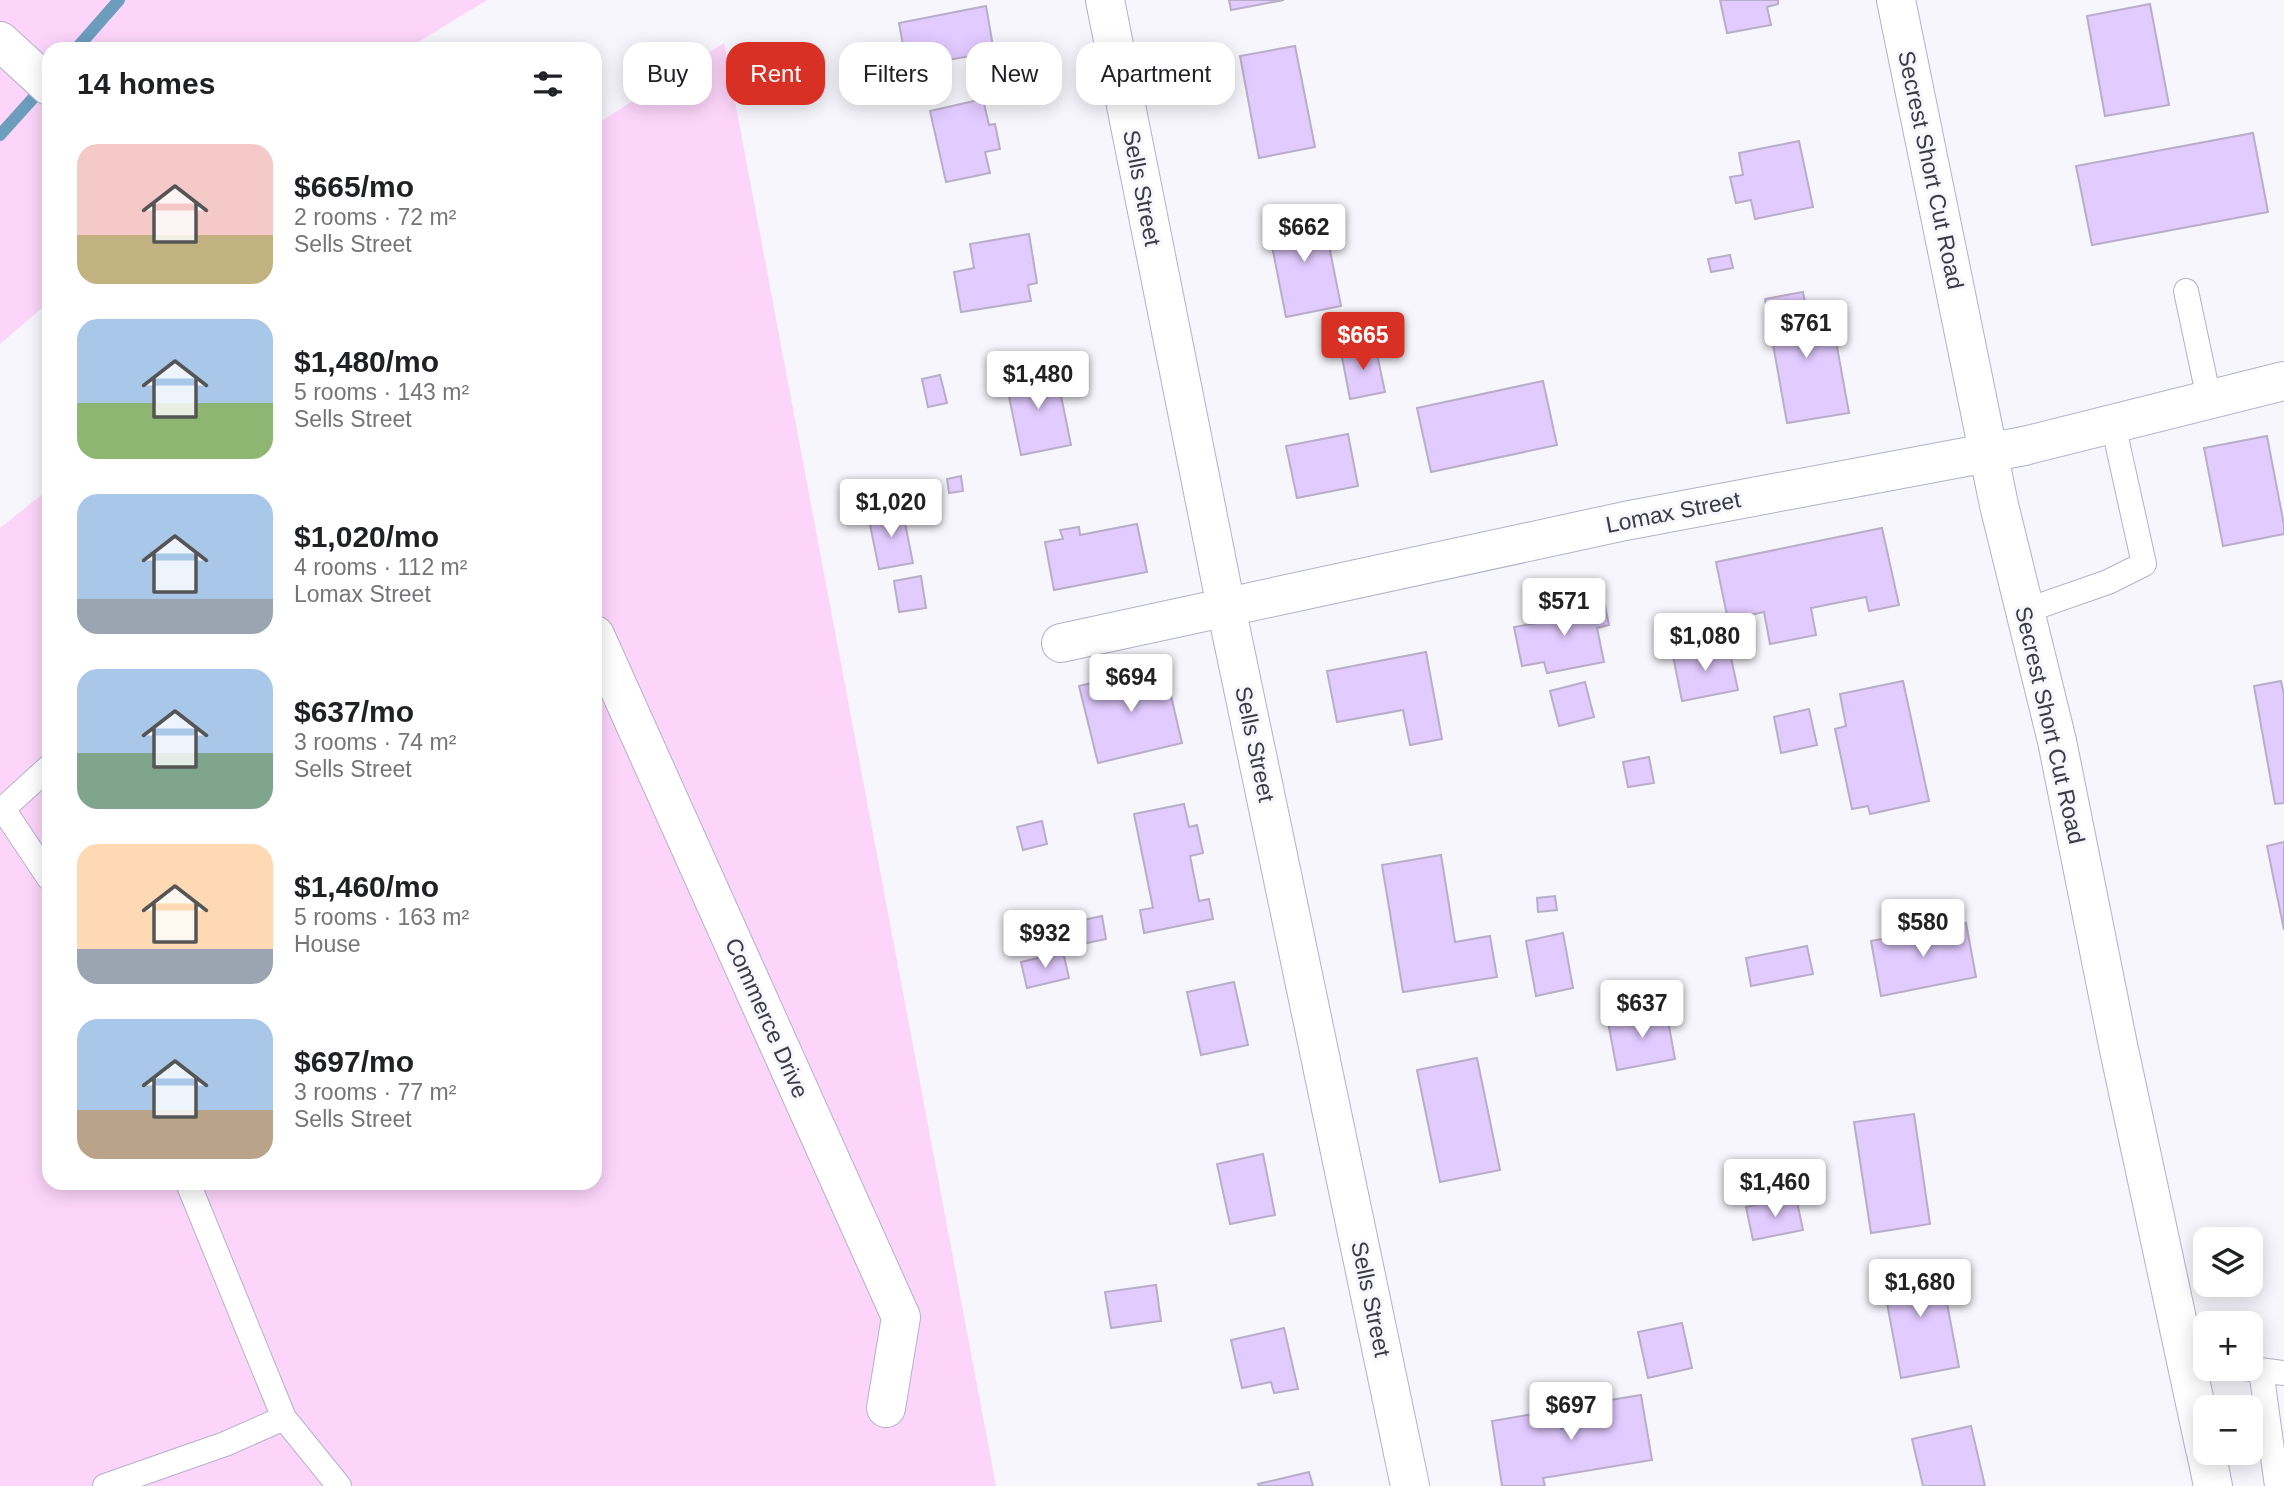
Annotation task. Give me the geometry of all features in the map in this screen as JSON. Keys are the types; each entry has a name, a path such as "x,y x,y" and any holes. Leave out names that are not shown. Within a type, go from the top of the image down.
{"street":[{"name":"Sells Street","path":"1105,0 1226,607 1410,1486"},
{"name":"Secrest Short Cut Road","path":"1896,0 1989,453 2057,741 2118,1045 2193,1353"},
{"path":"0,41 42,80"},
{"name":"Lomax Street","path":"1061,643 1625,521 1989,453 2284,381"},
{"name":"Commerce Drive","path":"602,651 901,1317 886,1408"},
{"name":"Secrest Short Cut Road","path":"2208,1465 2213,1486"}],"lane":[{"path":"2186,291 2209,400"},
{"path":"2025,611 2108,582 2144,564 2113,424"},
{"path":"42,773 1,810 42,868"},
{"path":"191,1190 284,1418 339,1486"},
{"path":"2263,1370 2277,1486"},
{"path":"105,1486 225,1444 284,1418"}],"shaded area":[{"path":"0,0 487,0 418,42 42,42 42,308 0,344"},
{"path":"724,43 726,105 736,105 996,1486 0,1486 0,528 42,495 42,1190 602,1190 602,121 626,105 712,105 712,51"}],"building":[{"path":"1229,0 1284,0 1231,10"},
{"path":"1720,0 1778,0 1778,4 1767,7 1771,25 1727,33"},
{"path":"2150,4 2169,105 2105,116 2087,16"},
{"path":"986,6 992,42 966,42 966,57 952,59 952,42 902,42 899,23"},
{"path":"1295,46 1315,147 1259,158 1240,56"},
{"path":"966,103 966,105 984,105 989,125 995,124 1000,149 985,152 990,173 946,182 930,111"},
{"path":"2253,133 2268,212 2092,245 2076,166"},
{"path":"1799,141 1813,207 1755,219 1751,200 1736,203 1730,177 1743,175 1739,153"},
{"path":"1322,210 1341,306 1286,317 1267,221"},
{"path":"1029,234 1037,283 1028,285 1031,301 961,312 954,272 974,268 970,244"},
{"path":"1730,255 1733,268 1711,272 1708,259"},
{"path":"1803,292 1808,318 1831,314 1849,413 1787,423 1765,299"},
{"path":"1375,345 1385,392 1350,399 1341,352"},
{"path":"1055,366 1071,445 1021,455 1005,377"},
{"path":"940,375 947,403 928,407 922,379"},
{"path":"1543,381 1557,445 1431,472 1417,408"},
{"path":"1348,434 1358,486 1297,498 1286,446"},
{"path":"2267,436 2284,534 2223,546 2204,448"},
{"path":"961,476 963,491 949,493 947,479"},
{"path":"902,508 913,563 879,569 868,515"},
{"path":"1137,524 1147,572 1054,590 1045,542 1063,539 1060,530 1079,527 1080,535"},
{"path":"1882,528 1899,605 1869,611 1866,597 1811,608 1816,635 1770,644 1764,612 1728,620 1716,562"},
{"path":"921,576 926,608 899,612 894,581"},
{"path":"1604,601 1609,625 1597,628 1604,662 1547,673 1544,662 1522,666 1514,627 1537,623 1536,614"},
{"path":"1728,644 1738,690 1682,701 1673,656"},
{"path":"1426,652 1442,739 1410,745 1403,710 1337,722 1327,671"},
{"path":"1164,666 1182,743 1098,763 1079,686"},
{"path":"1903,681 1929,801 1870,814 1868,806 1852,809 1835,729 1846,726 1840,694"},
{"path":"2281,681 2284,695 2284,803 2275,804 2254,686"},
{"path":"1585,682 1594,717 1559,726 1550,691"},
{"path":"1809,709 1817,745 1781,753 1774,717"},
{"path":"1649,757 1654,783 1628,787 1623,762"},
{"path":"1184,804 1189,827 1197,825 1203,853 1190,856 1199,901 1209,899 1213,919 1144,933 1140,910 1153,908 1134,814"},
{"path":"1042,821 1047,844 1023,850 1017,827"},
{"path":"2284,842 2284,930 2267,846"},
{"path":"1441,855 1455,942 1490,936 1497,977 1403,992 1382,865"},
{"path":"1555,896 1557,910 1538,912 1537,898"},
{"path":"1102,916 1106,939 1068,947 1064,924"},
{"path":"1966,923 1976,977 1881,996 1871,941"},
{"path":"1563,933 1573,988 1536,996 1526,941"},
{"path":"1807,946 1813,974 1751,986 1746,958"},
{"path":"1063,952 1069,978 1027,988 1021,962"},
{"path":"1234,982 1248,1045 1201,1055 1187,992"},
{"path":"1666,1010 1675,1059 1617,1070 1608,1022"},
{"path":"1477,1058 1500,1170 1440,1182 1417,1070"},
{"path":"1914,1114 1930,1224 1871,1233 1854,1122"},
{"path":"1263,1154 1275,1215 1230,1224 1217,1164"},
{"path":"1796,1197 1803,1230 1753,1240 1746,1207"},
{"path":"1939,1261 1959,1367 1901,1378 1881,1271"},
{"path":"1156,1285 1161,1321 1111,1328 1105,1292"},
{"path":"1682,1323 1692,1368 1648,1378 1638,1332"},
{"path":"1284,1328 1298,1389 1274,1393 1271,1382 1242,1388 1231,1340"},
{"path":"1641,1395 1652,1460 1543,1478 1545,1486 1502,1486 1492,1421 1557,1410 1561,1429 1577,1427 1573,1406"},
{"path":"1971,1426 1985,1486 1923,1486 1912,1439"},
{"path":"1309,1472 1313,1486 1258,1484"}],"waterway":[{"path":"82,42 119,0"},
{"path":"0,135 42,88"}]}
